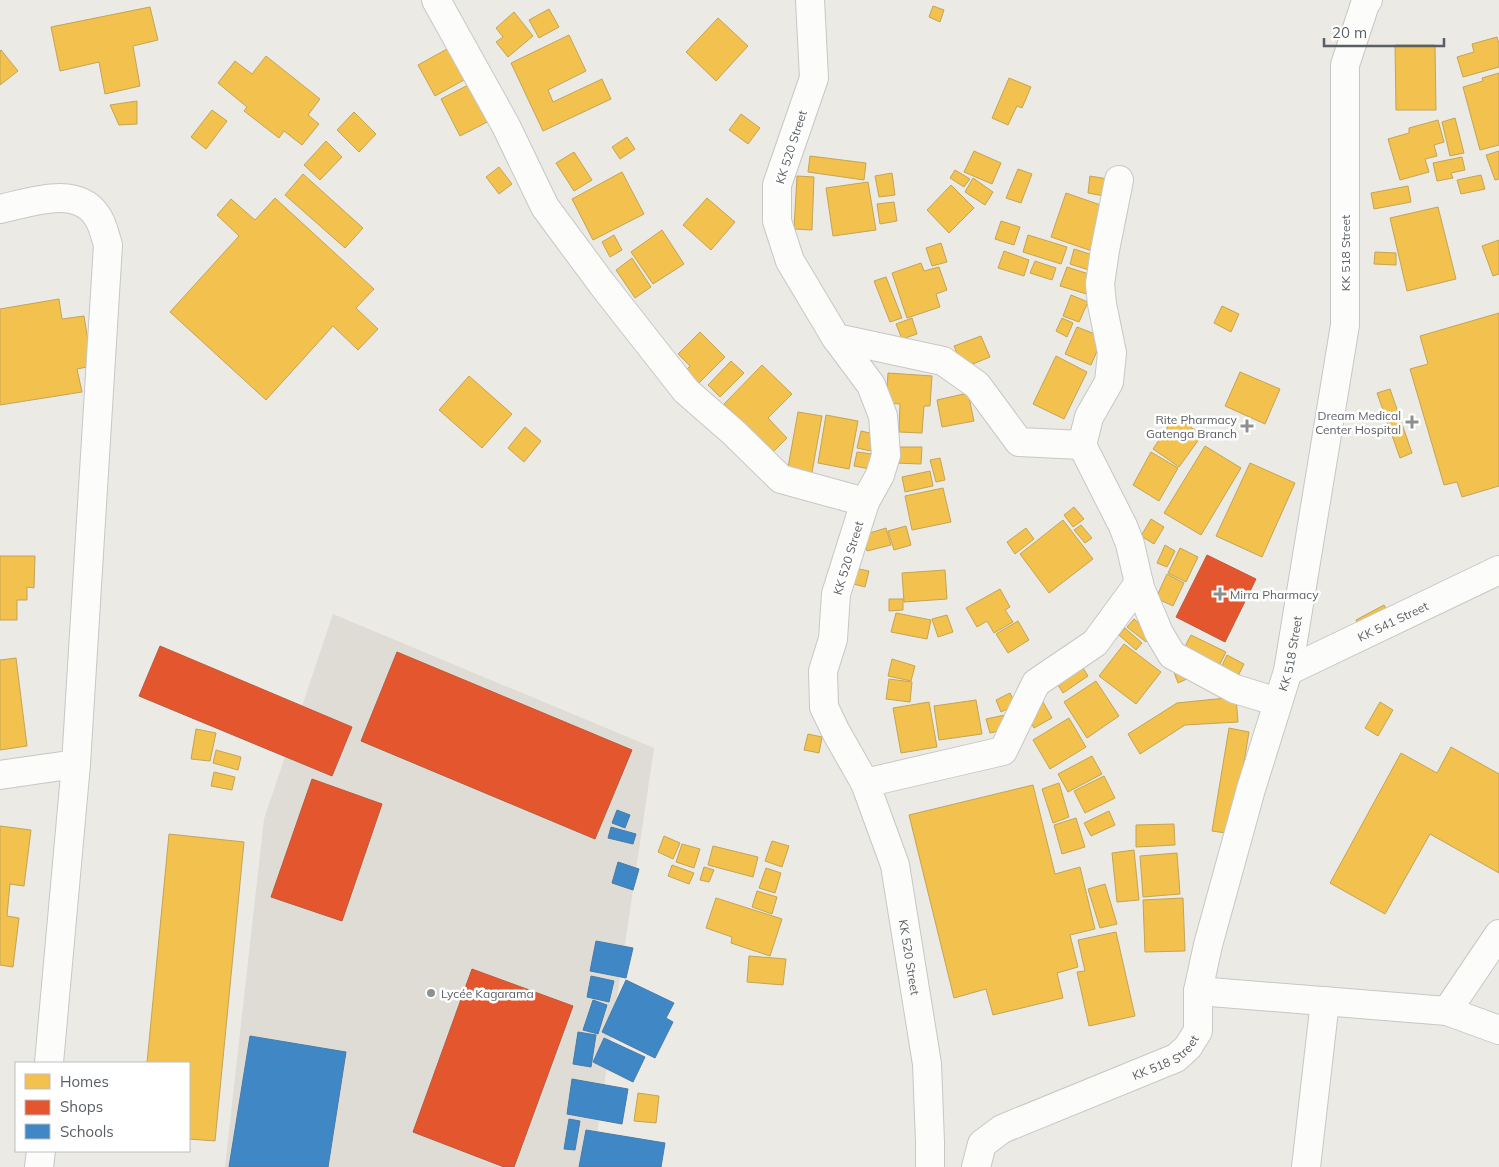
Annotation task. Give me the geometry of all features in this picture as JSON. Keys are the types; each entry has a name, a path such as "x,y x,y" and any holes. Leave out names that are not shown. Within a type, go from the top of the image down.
{"street":[{"path":"436,0 506,126 545,207 602,284 686,391 733,432 781,479 865,502"},
{"name":"KK 520 Street","path":"810,0 814,78 777,185 777,221 790,260 836,338 871,385 883,416 886,455 880,475 865,502 836,594 833,639 823,672 824,707 865,783 895,865 927,1064 930,1167"},
{"name":"KK 518 Street","path":"976,1167 982,1144 1002,1129 1176,1058 1188,1047 1198,1031 1198,991 1216,917 1251,789 1288,671 1344,325 1345,65 1364,4 1368,0"},
{"path":"1119,180 1100,284 1112,353 1109,382 1089,417 1082,445 1124,526 1139,583 1159,633 1172,655 1235,689 1278,702"},
{"path":"0,209 52,198 79,200 90,207 98,217 108,245 76,764 49,1062"},
{"path":"836,338 943,361 977,385 1019,442 1082,445"},
{"name":"KK 541 Street","path":"1288,671 1499,570"},
{"path":"865,783 1003,750 1015,730 1036,684 1095,643 1139,583"},
{"path":"0,775 76,764"},
{"path":"1448,1011 1499,934"},
{"path":"1198,991 1448,1011 1499,1030"},
{"path":"1306,1167 1325,1001"},
{"path":"39,1167 41,1152"}],"shaded area":[{"name":"Lycée Kagarama","path":"333,614 654,748 592,1167 225,1167 264,819"}],"building: Homes":[{"path":"933,6 944,10 940,22 929,17"},
{"path":"150,7 158,40 133,46 140,86 105,94 99,62 60,71 51,27"},
{"path":"549,9 559,27 539,38 529,20"},
{"path":"514,12 533,36 508,57 496,42 503,37 496,28"},
{"path":"718,18 748,46 716,81 686,52"},
{"path":"569,35 586,71 548,90 553,102 602,79 611,99 543,131 511,63"},
{"path":"1497,37 1499,44 1499,67 1463,77 1457,57 1474,52 1472,44"},
{"path":"456,44 473,75 435,96 418,65"},
{"path":"1395,45 1435,45 1436,110 1396,110"},
{"path":"0,51 18,71 0,85"},
{"path":"266,56 320,99 308,115 319,124 302,145 284,131 279,138 244,111 247,107 218,83 235,61 252,74"},
{"path":"1499,73 1499,145 1480,150 1463,87 1483,81 1482,78"},
{"path":"1009,78 1031,87 1022,108 1017,106 1008,125 992,118"},
{"path":"476,81 495,118 460,136 441,99"},
{"path":"137,101 137,124 119,125 110,105"},
{"path":"212,110 227,121 206,149 191,137"},
{"path":"354,112 376,134 359,152 337,130"},
{"path":"741,114 760,128 748,144 729,130"},
{"path":"1455,118 1464,153 1450,156 1442,122"},
{"path":"1438,120 1444,142 1434,145 1437,156 1425,159 1429,172 1400,180 1388,139 1409,133 1409,128"},
{"path":"627,137 635,149 620,159 612,147"},
{"path":"326,141 342,157 320,180 304,165"},
{"path":"974,151 1001,163 992,184 964,172"},
{"path":"1499,151 1499,179 1495,180 1486,155"},
{"path":"574,152 592,180 574,191 556,163"},
{"path":"810,156 866,163 864,180 808,172"},
{"path":"1462,157 1465,170 1451,173 1453,178 1437,181 1433,163"},
{"path":"499,167 512,184 499,194 486,177"},
{"path":"1018,169 1032,174 1021,203 1006,198"},
{"path":"955,170 970,179 964,187 950,178"},
{"path":"622,172 644,214 593,240 572,199"},
{"path":"892,173 895,195 879,197 875,176"},
{"path":"303,174 363,228 345,248 285,195"},
{"path":"1481,175 1485,189 1461,194 1457,180"},
{"path":"797,176 814,177 812,230 794,229"},
{"path":"1090,176 1108,179 1104,196 1088,193"},
{"path":"973,178 993,192 985,205 965,192"},
{"path":"868,182 876,230 833,236 826,188"},
{"path":"951,185 974,208 949,233 927,210"},
{"path":"1408,186 1411,202 1374,209 1371,193"},
{"path":"1066,193 1109,208 1095,252 1051,237"},
{"path":"275,198 374,289 356,308 378,329 358,350 333,326 266,400 170,312 239,236 217,215 231,199 255,220"},
{"path":"707,198 735,222 711,250 683,225"},
{"path":"894,202 897,221 880,224 877,204"},
{"path":"1438,207 1456,279 1407,291 1390,218"},
{"path":"1001,221 1020,227 1014,245 995,239"},
{"path":"662,230 684,264 653,284 631,252"},
{"path":"614,235 622,250 610,257 602,242"},
{"path":"1028,235 1067,247 1061,264 1023,252"},
{"path":"1499,240 1499,274 1493,276 1482,246"},
{"path":"941,243 947,262 932,266 926,248"},
{"path":"1074,249 1096,256 1092,271 1070,264"},
{"path":"1004,251 1029,260 1024,276 998,268"},
{"path":"1375,252 1396,253 1396,265 1374,264"},
{"path":"632,258 651,287 635,298 616,270"},
{"path":"1035,261 1056,268 1052,280 1030,273"},
{"path":"921,263 924,271 939,267 947,290 936,294 940,307 907,318 892,273"},
{"path":"1067,267 1095,276 1090,295 1060,286"},
{"path":"886,277 902,318 890,322 874,281"},
{"path":"1071,295 1088,302 1079,322 1063,316"},
{"path":"59,299 62,319 84,316 92,366 77,369 82,392 0,405 0,309"},
{"path":"1222,306 1239,314 1231,332 1214,323"},
{"path":"1499,313 1499,486 1462,497 1457,482 1444,485 1410,369 1428,364 1420,336"},
{"path":"912,318 917,334 902,339 896,324"},
{"path":"1062,318 1073,323 1067,337 1056,331"},
{"path":"1077,327 1103,337 1091,365 1065,354"},
{"path":"700,332 725,357 697,385 684,372 690,366 678,354"},
{"path":"981,336 990,357 963,368 954,346"},
{"path":"1056,356 1087,372 1064,419 1033,404"},
{"path":"731,361 744,373 720,397 708,385"},
{"path":"762,365 792,394 768,418 787,438 773,452 724,404"},
{"path":"1240,372 1280,389 1265,424 1225,406"},
{"path":"888,373 932,376 930,406 924,406 922,433 899,432 900,404 886,403"},
{"path":"469,376 512,414 482,448 439,410"},
{"path":"1390,389 1412,453 1400,458 1377,393"},
{"path":"968,393 974,421 942,427 937,400"},
{"path":"798,412 822,416 811,478 787,473"},
{"path":"826,415 858,421 849,469 818,463"},
{"path":"1175,416 1202,435 1179,467 1153,449"},
{"path":"525,427 541,441 524,462 508,448"},
{"path":"861,431 874,434 871,451 857,448"},
{"path":"1205,446 1241,468 1201,535 1164,513"},
{"path":"895,447 922,447 921,464 896,463"},
{"path":"857,452 872,454 870,469 854,466"},
{"path":"1151,452 1178,468 1159,501 1133,485"},
{"path":"940,458 945,480 936,482 930,460"},
{"path":"1250,463 1295,483 1262,557 1216,536"},
{"path":"930,471 933,486 905,492 902,477"},
{"path":"943,488 951,522 912,530 905,496"},
{"path":"1074,507 1084,519 1073,527 1064,515"},
{"path":"1151,519 1164,527 1154,544 1141,536"},
{"path":"1063,520 1093,559 1049,593 1020,554"},
{"path":"1081,525 1092,538 1085,543 1074,530"},
{"path":"906,526 911,545 894,550 888,531"},
{"path":"886,528 891,545 867,551 863,535"},
{"path":"1026,528 1034,539 1015,554 1007,542"},
{"path":"1165,545 1175,551 1167,567 1157,563"},
{"path":"1180,548 1198,557 1186,582 1168,573"},
{"path":"0,556 35,556 34,588 27,587 27,600 17,600 17,620 0,620"},
{"path":"849,567 869,571 865,587 846,582"},
{"path":"945,570 947,599 904,602 902,573"},
{"path":"1167,574 1184,583 1173,606 1156,598"},
{"path":"1000,589 1010,607 1005,610 1013,622 994,633 987,621 977,627 966,608"},
{"path":"889,599 903,599 903,610 889,611"},
{"path":"1384,605 1390,617 1362,632 1356,620"},
{"path":"896,613 931,620 927,639 891,632"},
{"path":"947,615 953,632 938,637 932,619"},
{"path":"1134,619 1153,635 1146,642 1127,627"},
{"path":"1018,621 1029,640 1008,653 996,634"},
{"path":"1125,628 1142,643 1136,650 1119,635"},
{"path":"1191,635 1226,652 1215,674 1180,656"},
{"path":"1124,644 1161,672 1136,704 1099,676"},
{"path":"1227,655 1244,664 1235,682 1218,674"},
{"path":"16,658 27,746 0,750 0,660"},
{"path":"892,659 915,666 911,681 888,676"},
{"path":"1172,667 1187,679 1178,683"},
{"path":"1083,668 1088,676 1063,693 1058,685"},
{"path":"889,679 912,682 910,702 886,699"},
{"path":"1096,681 1119,716 1087,738 1064,702"},
{"path":"1010,693 1016,705 1001,712 996,700"},
{"path":"1236,697 1238,722 1185,725 1140,754 1128,734 1177,703"},
{"path":"976,700 982,734 939,740 934,706"},
{"path":"929,702 937,747 901,753 893,708"},
{"path":"1043,702 1052,718 1034,728 1025,713"},
{"path":"1380,702 1393,710 1378,736 1365,728"},
{"path":"1005,715 1008,729 990,733 986,719"},
{"path":"1069,718 1086,747 1050,769 1033,740"},
{"path":"1229,728 1249,732 1232,834 1212,831"},
{"path":"196,729 216,733 210,761 191,759"},
{"path":"808,734 822,737 819,753 804,750"},
{"path":"1451,747 1499,774 1499,873 1430,834 1385,914 1330,883 1401,753 1437,773"},
{"path":"216,750 241,757 238,770 213,763"},
{"path":"1092,756 1102,774 1068,792 1058,774"},
{"path":"214,772 235,777 232,790 211,786"},
{"path":"1104,776 1115,798 1085,813 1074,791"},
{"path":"1059,783 1069,817 1053,823 1042,789"},
{"path":"1033,785 1055,874 1080,867 1095,929 1070,935 1078,967 1057,973 1063,998 993,1015 986,989 954,998 909,815"},
{"path":"1109,811 1115,825 1091,836 1084,823"},
{"path":"1076,818 1085,847 1062,854 1054,825"},
{"path":"1174,824 1175,845 1136,847 1136,825"},
{"path":"0,826 31,830 24,886 10,884 7,916 19,918 13,967 0,965"},
{"path":"169,834 244,842 215,1141 190,1139 190,1062 147,1062"},
{"path":"664,836 680,843 673,859 658,852"},
{"path":"772,841 789,846 782,867 765,861"},
{"path":"682,844 700,849 694,868 676,862"},
{"path":"713,846 758,857 753,877 708,865"},
{"path":"1134,850 1139,900 1117,902 1112,853"},
{"path":"1177,853 1180,894 1143,897 1140,856"},
{"path":"672,865 694,873 689,884 668,876"},
{"path":"704,867 714,870 709,882 700,880"},
{"path":"766,868 781,873 775,893 759,888"},
{"path":"1105,884 1117,924 1100,928 1088,889"},
{"path":"757,891 777,897 772,914 752,907"},
{"path":"716,898 782,919 770,956 731,943 732,937 706,928"},
{"path":"1183,898 1185,951 1145,952 1143,900"},
{"path":"1116,932 1135,1016 1089,1026 1077,972 1085,971 1078,940"},
{"path":"749,956 786,959 783,985 747,982"},
{"path":"638,1093 659,1096 656,1123 634,1121"}],"building: Shops":[{"path":"1207,555 1256,579 1225,642 1176,617"},
{"path":"160,646 352,727 332,776 139,696"},
{"path":"397,652 632,750 595,839 361,741"},
{"path":"312,779 382,804 342,921 271,897"},
{"path":"472,969 573,1006 514,1167 504,1167 413,1132"}],"building: Schools":[{"path":"617,810 630,815 625,828 612,823"},
{"path":"611,827 636,834 633,844 608,838"},
{"path":"618,862 639,869 633,890 612,883"},
{"path":"596,941 633,948 626,978 590,971"},
{"path":"591,976 614,981 609,1002 587,997"},
{"path":"626,980 674,1003 666,1018 673,1022 655,1058 602,1032"},
{"path":"593,1000 607,1005 598,1034 583,1030"},
{"path":"578,1032 596,1035 591,1067 573,1064"},
{"path":"250,1036 346,1052 328,1167 229,1167"},
{"path":"604,1038 645,1057 633,1082 593,1062"},
{"path":"572,1079 628,1089 622,1124 567,1114"},
{"path":"569,1119 580,1121 575,1150 564,1149"},
{"path":"586,1130 665,1143 661,1167 579,1167"}],"place":[{"name":"Dream Medical Center Hospital","path":"1412,422"},
{"name":"Rite Pharmacy Gatenga Branch","path":"1247,426"},
{"name":"Mirra Pharmacy","path":"1220,594"},
{"name":"Lycée Kagarama","path":"431,993"}]}
